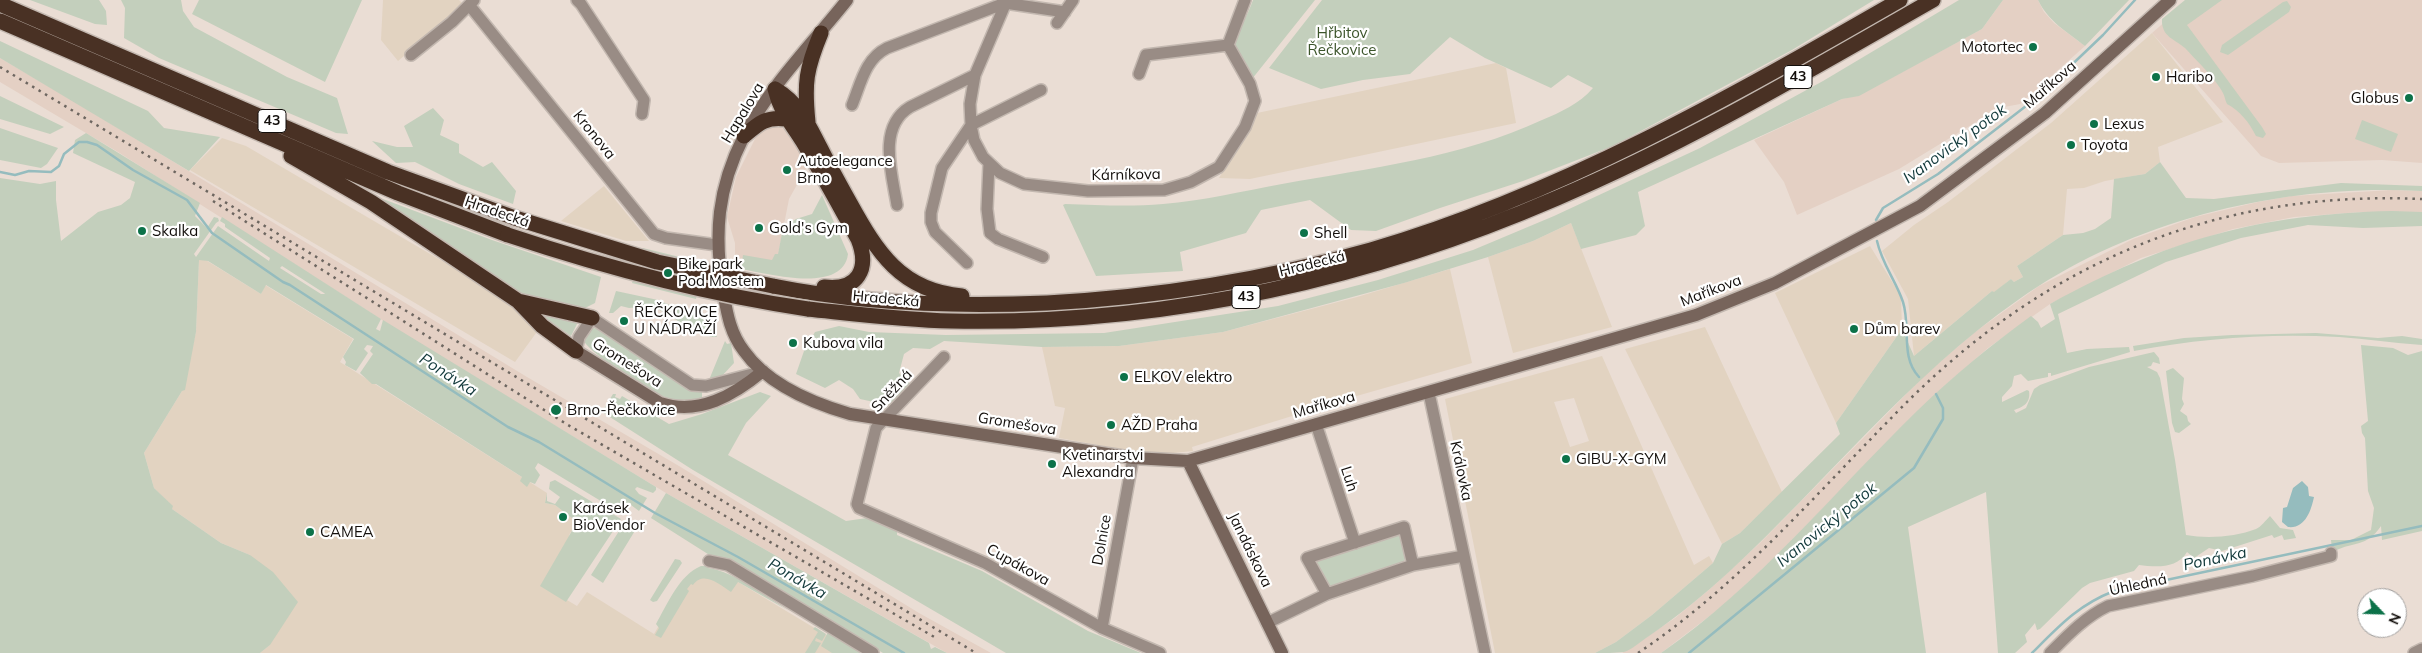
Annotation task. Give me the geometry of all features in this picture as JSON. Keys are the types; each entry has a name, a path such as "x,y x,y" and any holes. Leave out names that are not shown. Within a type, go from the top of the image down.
{"highway":[{"name":"Hradecká","path":"0,4 414,182 515,218 657,262 773,286 928,303 1010,305 1100,300 1172,292 1252,278 1336,259 1419,234 1484,211 1553,182 1655,134 1738,91 1900,0"},
{"name":"Hradecká","path":"0,21 406,196 508,235 586,261 661,281 750,300 808,309 903,319 1014,321 1133,313 1244,297 1358,270 1404,256 1551,201 1660,150 1755,100 1933,0"},
{"path":"808,124 806,94 808,65 820,33"},
{"path":"775,89 786,119 799,135 858,240 863,253 862,270 851,283 839,288 811,290"},
{"path":"775,89 791,98 808,124 870,241 892,267 908,278 939,293 980,298 1010,305"},
{"path":"744,136 763,120 776,117 786,119"},
{"path":"224,119 372,202 518,301 542,326 576,351"},
{"path":"518,301 592,318"}],"street":[{"path":"577,0 644,100 642,114"},
{"name":"Hapalova","path":"763,372 744,352 731,328 725,305 717,245 718,213 725,185 744,136 775,89 847,0"},
{"path":"1057,23 1072,0"},
{"path":"1139,74 1146,55 1228,45 1245,0"},
{"name":"Maříkova","path":"1188,461 1696,315 1775,283 1847,247 1920,206 2030,124 2170,0"},
{"path":"852,105 869,62 876,54 1006,2 1065,12"},
{"path":"1006,2 975,75 970,104 971,125 978,149 989,164 986,209 990,233 998,239 1043,257"},
{"path":"411,55 472,3"},
{"name":"Kronova","path":"472,3 654,234 666,238 717,245"},
{"name":"Kárníkova","path":"989,164 1000,173 1024,184 1072,189 1164,190 1191,182 1219,167 1246,127 1254,101 1250,84 1228,45"},
{"path":"897,205 889,152 893,126 902,112 910,107 975,75"},
{"path":"967,263 935,232 931,222 931,213 942,168 971,125 1041,90"},
{"name":"Gromešova","path":"763,372 741,389 713,402 702,406 674,407 660,403 576,351 579,337 592,318 692,385 706,386 763,372 810,400 850,414 1132,458 1188,461"},
{"name":"Sněžná","path":"859,508 857,504 876,428 944,357"},
{"name":"Královka","path":"1429,393 1485,653"},
{"name":"Luh","path":"1316,424 1355,543"},
{"name":"Dolnice","path":"1102,628 1132,458"},
{"name":"Jandáskova","path":"1188,461 1282,653"},
{"name":"Cupákova","path":"859,508 985,563 1102,628 1160,653"},
{"path":"1327,594 1308,558 1404,527 1413,565"},
{"name":"Úhledná","path":"2050,653 2078,625 2108,606 2253,576 2331,556 2331,553"},
{"path":"1267,623 1327,594 1413,565 1464,556"},
{"path":"709,560 728,565 873,653"},
{"path":"2414,653 2422,649"}],"shaded area":[{"path":"383,0 459,0 464,5 398,61 381,40"},
{"path":"2003,0 2038,0 2044,12 2054,23 2085,46 2020,104 1999,108 1899,169 1797,215 1784,182 1754,140 1842,99 1859,95 1982,29"},
{"path":"2190,0 2422,0 2422,163 2382,160 2279,163 2261,156 2152,33"},
{"path":"2152,33 2223,122 2158,147 2160,162 2145,174 2105,181 2084,188 2067,189 2063,235 2017,266 2023,277 2014,282 2011,279 1994,293 1992,291 1914,356 1908,299 1882,251 2051,123"},
{"path":"0,58 527,377 679,466 919,613 991,653 947,653 666,493 404,334 118,152 0,82"},
{"path":"1496,63 1506,68 1516,123 1250,179 1219,178 1257,113"},
{"path":"775,123 791,134 808,165 789,199 778,255 767,273 735,268 735,243 727,217 736,177 758,133"},
{"path":"222,138 246,146 507,299 539,329 515,362 190,170"},
{"path":"604,186 649,241 626,241 561,221"},
{"path":"2392,190 2422,191 2422,212 2361,212 2294,217 2233,229 2141,258 2050,304 1988,348 1941,389 1775,557 1724,605 1661,653 1622,653 1675,618 1710,589 1761,542 1927,373 1975,332 2039,286 2133,239 2195,217 2291,196"},
{"path":"1571,223 1612,327 1513,353 1488,257 1533,241"},
{"path":"1870,246 1901,296 1902,329 1836,423 1775,293"},
{"path":"204,259 261,294 265,285 353,339 340,362 547,493 545,503 555,505 577,522 569,535 567,600 577,606 587,592 654,634 681,587 699,576 738,582 856,653 260,653 270,645 250,555 221,543 172,509 172,506 154,488 144,453 182,391 196,332 199,260"},
{"path":"1450,269 1472,363 1360,395 1192,447 1193,451 1163,454 1138,452 1059,438 1065,408 1055,406 1042,347 1119,346 1223,332 1357,297"},
{"path":"1705,327 1782,492 1740,533 1722,544 1625,349"},
{"path":"1602,356 1694,565 1709,556 1713,563 1652,615 1616,642 1595,653 1495,653 1445,399","holes":["1574,398 1589,441 1570,447 1554,402"]}],"green space":[{"path":"30,0 99,0 106,11 107,25 95,24"},
{"path":"121,0 181,0 183,11 194,27 287,77 337,98 348,134 336,133 159,58 124,38 125,8"},
{"path":"199,0 362,0 325,82 192,14"},
{"path":"1253,0 1315,0 1252,79 1233,47"},
{"name":"Hřbitov Řečkovice","path":"1322,0 1874,0 1792,50 1613,146 1523,181 1376,231 1351,230 1310,200 1261,210 1246,233 1180,252 1183,271 1096,276 1063,205 1065,204 1126,206 1178,203 1381,167 1447,153 1511,133 1549,117 1582,99 1593,88 1568,75 1551,88 1485,58 1450,37 1410,74 1363,80 1321,89 1269,68"},
{"path":"1959,0 2003,0 1982,29 1859,96 1842,99 1638,192 1645,226 1636,235 1581,249 1571,223 1533,241 1488,257 1404,283 1223,332 1119,346 1042,347 944,341 930,349 913,348 904,354 899,373 912,386 888,405 860,399 853,389 839,380 825,388 796,374 804,351 815,332 839,326 869,332 946,335 1104,333 1278,306 1378,280 1473,250 1554,216 1700,148 1823,81"},
{"path":"2038,0 2129,0 2085,46 2053,20"},
{"path":"2185,0 2222,0 2187,25 2262,127 2266,134 2263,138 2256,136 2244,117 2227,104 2223,93 2211,76 2185,48 2166,34 2162,25 2162,19"},
{"path":"2287,1 2291,7 2289,12 2228,55 2220,52 2222,45"},
{"path":"0,41 148,111 164,128 220,137 189,171 0,58"},
{"path":"0,96 64,127 50,134 0,119"},
{"path":"433,108 444,120 440,135 459,144 459,153 483,167 492,162 516,191 513,204 459,184 415,162 396,163 372,141 397,147 413,147 404,126"},
{"path":"2362,120 2398,134 2391,152 2355,139"},
{"path":"0,128 58,148 47,164 41,168 0,160"},
{"path":"86,133 200,203 195,216 207,228 214,217 218,218 219,221 194,254 196,257 218,226 269,261 270,258 225,227 225,224 220,221 222,217 381,319 376,329 380,331 383,320 656,487 656,490 653,493 637,487 635,489 639,494 647,498 639,511 631,505 624,515 538,463 535,468 540,475 535,484 530,482 527,487 520,481 522,477 376,384 372,384 360,373 373,354 370,351 373,346 367,345 364,349 368,353 356,371 345,365 346,362 343,357 354,339 266,285 261,294 208,261 199,260 196,332 185,390 182,391 144,453 154,488 173,506 172,509 221,543 250,555 273,572 298,602 270,645 260,653 0,653 0,178 40,184 56,181 56,200 61,241 98,212 121,205 130,198 135,182 73,153 75,140","holes":["282,266 325,294 321,294 280,268"]},
{"path":"2160,162 2186,198 2214,199 2341,183 2422,186 2422,191 2370,190 2317,193 2211,212 2160,228 2110,248 2062,272 2018,300 1978,330 1941,362 1870,430 1766,537 1691,605 1627,651 1595,653 1616,642 1652,615 1713,563 1722,544 1740,533 1840,434 1836,423 1902,329 1914,356 1992,291 1994,292 2011,279 2014,282 2023,277 2017,266 2063,235 2083,233 2095,229 2111,218 2114,179 2145,174"},
{"path":"822,195 848,254 843,267 833,274 819,278 785,277 741,269 743,255 772,260 775,254 778,254 783,228 796,219 812,214"},
{"path":"375,196 492,240 601,277 595,303 581,310 527,298"},
{"path":"2422,212 2422,226 2363,228 2308,225 2241,238 2166,262 2058,314 2067,353 2087,349 2129,347 2130,352 2051,376 2051,373 2048,373 2048,377 2028,381 2021,374 2014,376 2012,386 2002,397 2002,402 2027,390 2029,391 2028,401 2023,406 2014,410 2016,413 2026,408 2034,389 2040,385 2089,367 2154,352 2159,358 2160,364 2153,362 2151,366 2147,367 2157,372 2160,378 2186,535 2212,537 2240,534 2258,528 2270,516 2280,528 2293,530 2296,538 2284,540 2282,535 2274,538 2272,535 2222,551 2209,548 2194,558 2187,552 2183,558 2166,566 2139,565 2134,571 2090,583 2082,588 2040,629 2037,630 2035,623 2025,635 2027,642 2015,653 1998,653 1986,492 1908,527 1926,653 1661,653 1731,598 1763,568 1917,411 1958,373 2031,316 2038,322 2041,328 2055,319 2050,304 2134,263 2174,247 2215,235 2256,225 2299,218 2344,213"},
{"name":"Bike park Pod Mostem","path":"643,248 704,263 696,299 632,283"},
{"path":"616,291 658,300 711,322 717,337 711,337 653,306 629,308 621,306 613,313 609,313"},
{"path":"540,314 578,322 571,336"},
{"path":"589,329 602,329 689,390 702,392 702,398 686,401 671,399 624,374 598,355 584,341"},
{"path":"2316,333 2378,338 2402,336 2422,339 2422,345 2339,337 2262,336 2210,340 2134,351 2133,346 2184,338"},
{"path":"725,341 727,344 731,343 734,363 721,377 709,380"},
{"path":"2361,345 2393,348 2408,355 2422,351 2422,531 2382,540 2381,526 2365,541 2335,551 2332,549 2331,540 2351,540 2371,530 2374,508 2368,491 2365,438 2361,426 2368,421"},
{"path":"2173,368 2184,378 2182,399 2184,404 2180,411 2187,416 2191,424 2179,433 2175,432 2172,423 2166,371"},
{"path":"760,392 771,396 746,423 728,455 846,521 867,518 897,531 897,535 982,571 1088,631 1141,653 1006,653 693,470 602,412 613,394 616,394 615,397 620,399 622,396 669,424 702,414"},
{"path":"555,480 621,519 566,602 540,586 577,522 555,505 545,503 547,493 547,501 555,504 560,497 549,489 550,482"},
{"path":"666,493 929,643 931,649 935,647 947,653 883,653 735,564 722,558 711,556 651,518"},
{"path":"629,525 636,529 603,583 591,575 621,528"},
{"path":"1399,534 1406,558 1399,567 1327,589 1316,563 1317,560"},
{"path":"675,559 680,560 682,563 657,601 653,602 650,600"},
{"path":"701,566 708,566 708,568 729,574 791,612 738,582 731,592 712,580 702,579 693,585 691,584 687,589 689,591 661,638 655,635 659,628 656,624 674,591 686,576"},
{"path":"815,627 826,634 822,641 816,638 815,641 821,643 815,653 805,653 818,632 813,629"},
{"path":"828,632 863,653 832,653 821,646"}],"water":[{"path":"2302,481 2308,487 2309,496 2314,497 2311,508 2303,522 2294,527 2288,527 2282,522 2283,508 2287,507 2293,488"}],"waterway":[{"name":"Ivanovický potok","path":"2038,97 2103,35 2135,0"},
{"name":"Ivanovický potok","path":"1876,220 1883,208 1938,174 2026,106"},
{"name":"Ponávka","path":"0,172 15,175 29,171 51,172 59,166 64,154 79,142 97,145 133,170 187,200 212,233 283,282 508,427 539,442 655,513 738,557 904,653"},
{"name":"Ivanovický potok","path":"1877,241 1882,257 1903,302 1908,351 1913,369 1919,377"},
{"name":"Ivanovický potok","path":"1689,653 1914,468 1943,419 1943,408 1936,394"},
{"name":"Ponávka","path":"2032,653 2060,625 2079,610 2114,591 2422,526"}],"railway":[{"path":"0,67 976,653"},
{"path":"1638,653 1676,626 1745,566 1907,402 1962,352 2019,309 2079,273 2142,244 2208,222 2276,207 2347,199 2422,199"},
{"path":"213,201 568,425 936,638"}],"place":[{"name":"Motortec","path":"2033,47"},
{"name":"Haribo","path":"2156,77"},
{"name":"Globus","path":"2409,98"},
{"name":"Lexus","path":"2094,124"},
{"name":"Toyota","path":"2071,145"},
{"name":"Autoelegance Brno","path":"787,170"},
{"name":"Gold's Gym","path":"759,228"},
{"name":"Skalka","path":"142,231"},
{"name":"Shell","path":"1304,233"},
{"name":"Bike park Pod Mostem","path":"668,273"},
{"name":"ŘEČKOVICE U NÁDRAŽÍ","path":"624,321"},
{"name":"Dům barev","path":"1854,329"},
{"name":"Kubova vila","path":"793,343"},
{"name":"ELKOV elektro","path":"1124,377"},
{"name":"Brno-Řečkovice","path":"556,410"},
{"name":"AŽD Praha","path":"1111,425"},
{"name":"GIBU-X-GYM","path":"1566,459"},
{"name":"Kvetinarstvi Alexandra","path":"1052,464"},
{"name":"Karásek BioVendor","path":"563,517"},
{"name":"CAMEA","path":"310,532"}]}
